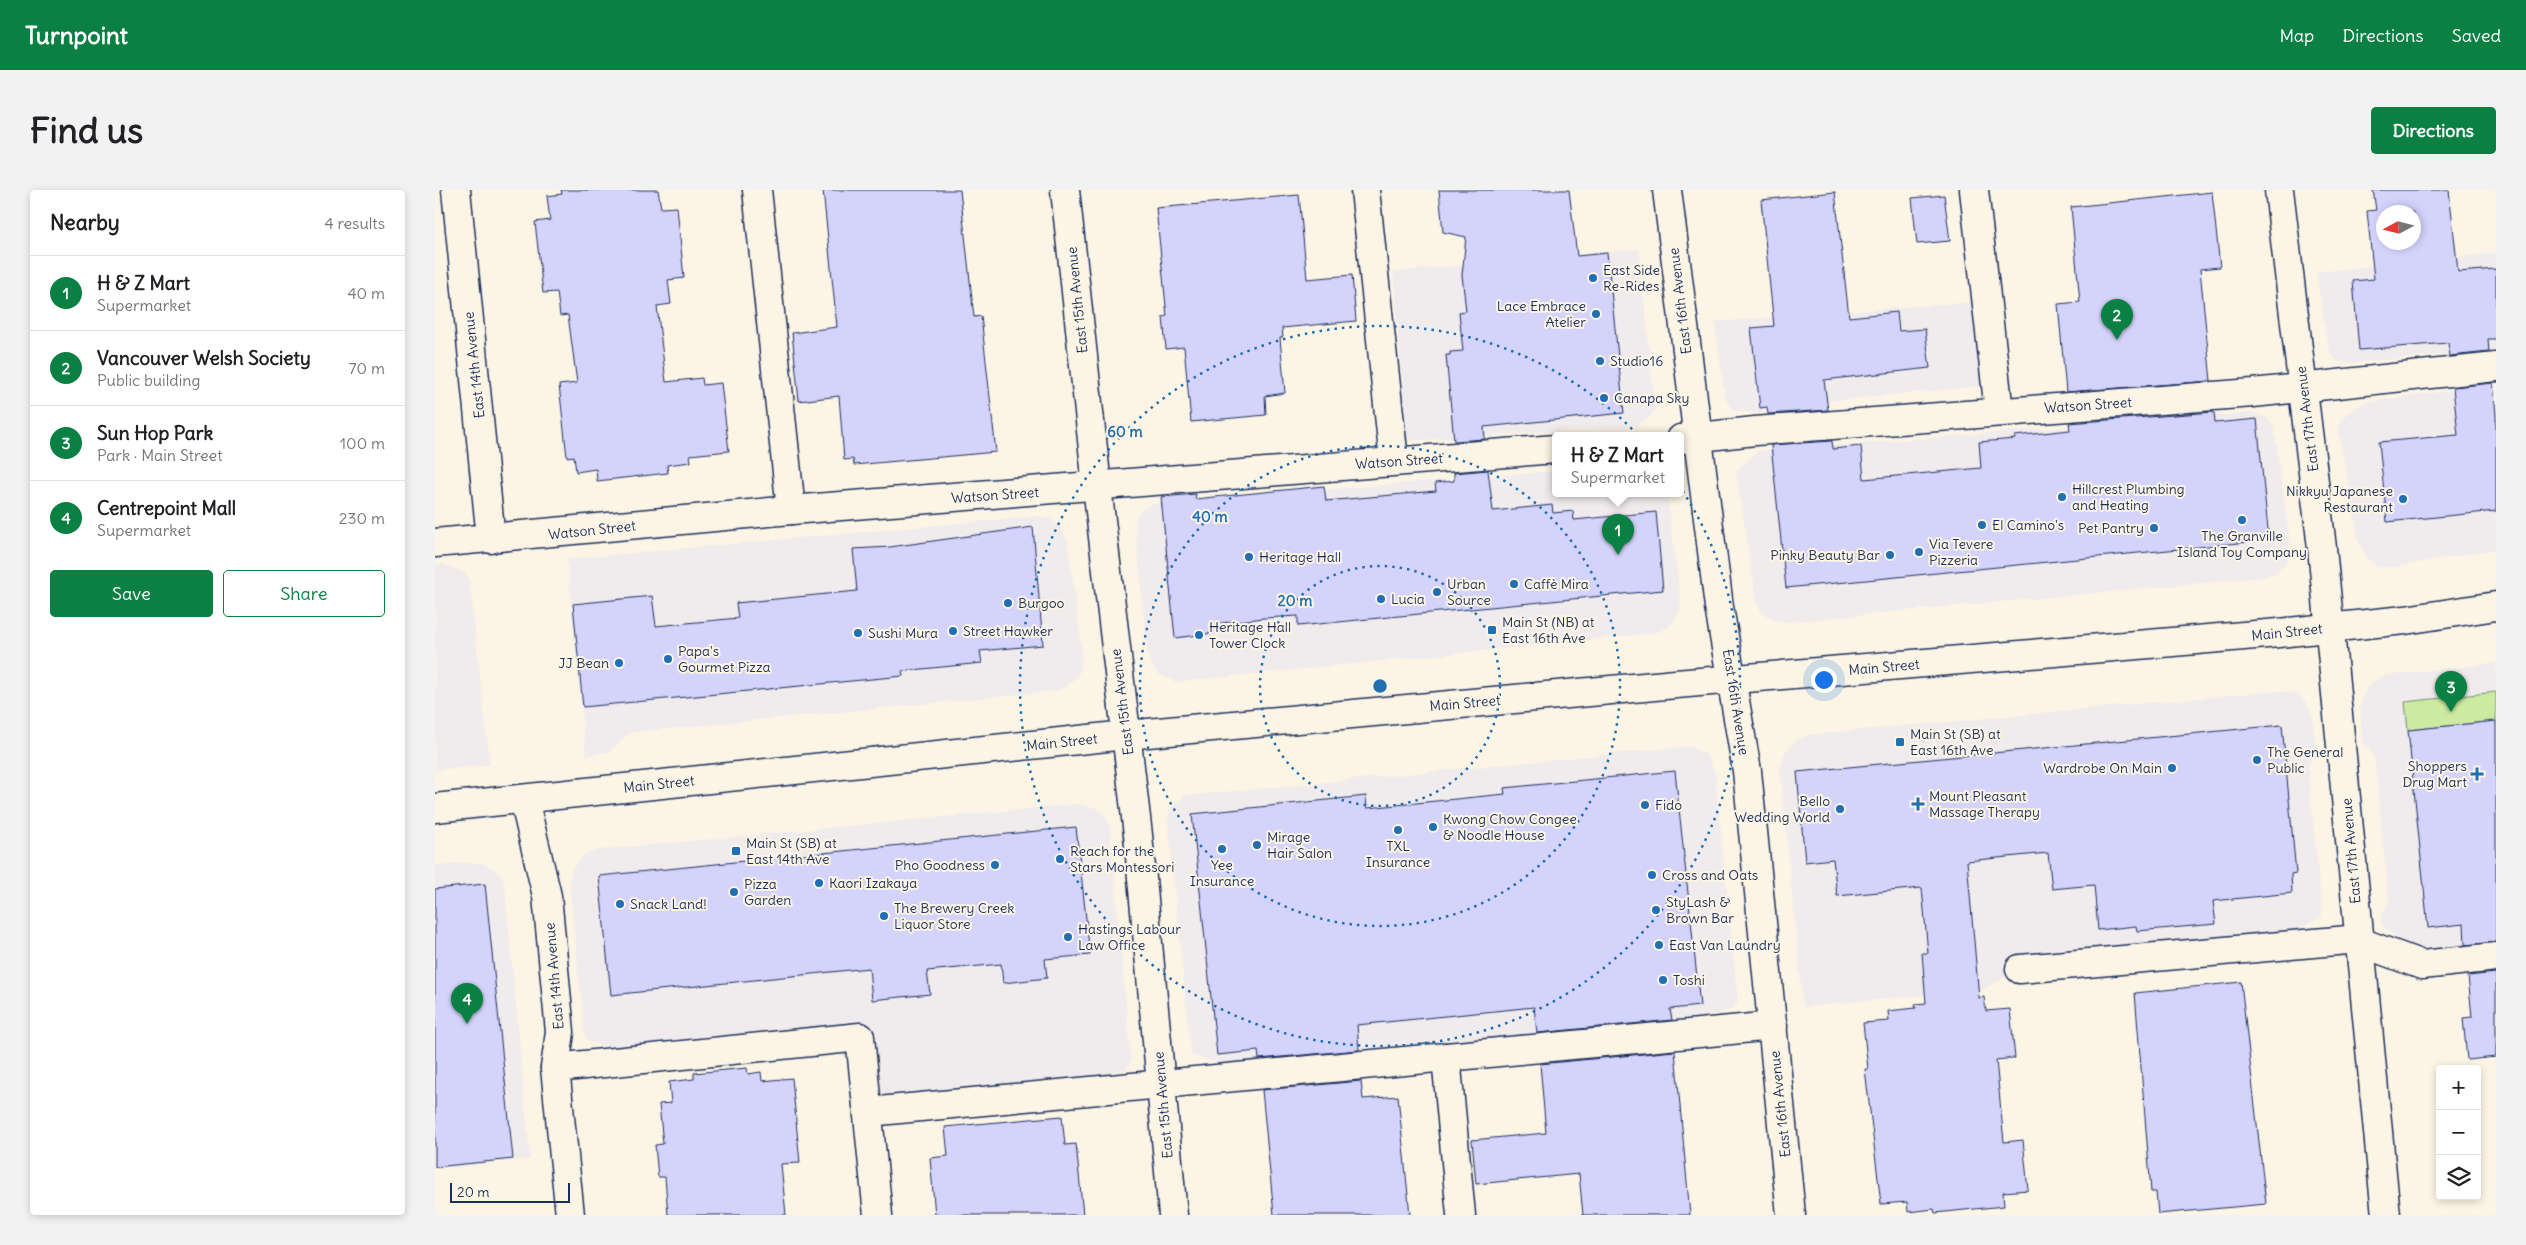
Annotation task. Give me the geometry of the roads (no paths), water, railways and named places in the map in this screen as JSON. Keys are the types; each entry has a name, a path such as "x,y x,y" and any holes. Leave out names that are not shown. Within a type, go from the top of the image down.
{"street":[{"name":"East 14th Avenue","path":"457,190 491,539"},
{"path":"757,190 791,510"},
{"name":"East 15th Avenue","path":"1065,190 1138,835 1173,1215"},
{"path":"1365,190 1394,461"},
{"name":"East 16th Avenue","path":"1667,190 1689,438 1733,679 1747,771 1791,1215"},
{"path":"1974,190 1999,412"},
{"name":"East 17th Avenue","path":"2279,190 2329,628 2386,1215"},
{"name":"Watson Street","path":"1689,438 2303,388 2496,367"},
{"name":"Watson Street","path":"435,543 791,510 1552,449"},
{"name":"Main Street","path":"435,808 1126,735 1733,679 2329,628 2405,620 2496,606"},
{"name":"East 14th Avenue","path":"523,799 547,896 560,1032 555,1068 570,1215"},
{"path":"2020,969 2359,941 2422,965 2496,957"},
{"path":"868,1112 1773,1026"},
{"path":"555,1068 860,1038 878,1215"},
{"path":"1446,1057 1461,1215"}],"place":[{"name":"East Side Re-Rides","path":"1593,278"},
{"name":"Lace Embrace Atelier","path":"1596,314"},
{"name":"Vancouver Welsh Society","path":"2117,340"},
{"name":"Studio16","path":"1600,361"},
{"name":"Canapa Sky","path":"1604,398"},
{"name":"Hillcrest Plumbing and Heating","path":"2062,497"},
{"name":"Nikkyu Japanese Restaurant","path":"2403,499"},
{"name":"The Granville Island Toy Company","path":"2242,520"},
{"name":"El Camino's","path":"1982,525"},
{"name":"Pet Pantry","path":"2154,528"},
{"name":"Via Tevere Pizzeria","path":"1919,552"},
{"name":"H & Z Mart","path":"1618,555"},
{"name":"Pinky Beauty Bar","path":"1890,555"},
{"name":"Heritage Hall","path":"1249,557"},
{"name":"Caffè Mira","path":"1514,584"},
{"name":"Urban Source","path":"1437,592"},
{"name":"Lucia","path":"1381,599"},
{"name":"Burgoo","path":"1008,603"},
{"name":"Main St (NB) at East 16th Ave","path":"1492,630"},
{"name":"Street Hawker","path":"953,631"},
{"name":"Sushi Mura","path":"858,633"},
{"name":"Heritage Hall Tower Clock","path":"1199,635"},
{"name":"Papa's Gourmet Pizza","path":"668,659"},
{"name":"JJ Bean","path":"619,663"},
{"name":"Sun Hop Park","path":"2451,712"},
{"name":"Main St (SB) at East 16th Ave","path":"1900,742"},
{"name":"The General Public","path":"2257,760"},
{"name":"Wardrobe On Main","path":"2172,768"},
{"name":"Shoppers Drug Mart","path":"2477,774"},
{"name":"Mount Pleasant Massage Therapy","path":"1918,804"},
{"name":"Fido","path":"1645,805"},
{"name":"Bello Wedding World","path":"1840,809"},
{"name":"Kwong Chow Congee & Noodle House","path":"1433,827"},
{"name":"TXL Insurance","path":"1398,830"},
{"name":"Mirage Hair Salon","path":"1257,845"},
{"name":"Yee Insurance","path":"1222,849"},
{"name":"Main St (SB) at East 14th Ave","path":"736,851"},
{"name":"Reach for the Stars Montessori","path":"1060,859"},
{"name":"Pho Goodness","path":"995,865"},
{"name":"Cross and Oats","path":"1652,875"},
{"name":"Kaori Izakaya","path":"819,883"},
{"name":"Pizza Garden","path":"734,892"},
{"name":"Snack Land!","path":"620,904"},
{"name":"StyLash & Brown Bar","path":"1656,910"},
{"name":"The Brewery Creek Liquor Store","path":"884,916"},
{"name":"Hastings Labour Law Office","path":"1068,937"},
{"name":"East Van Laundry","path":"1659,945"},
{"name":"Toshi","path":"1663,980"},
{"name":"Centrepoint Mall","path":"467,1024"}]}
